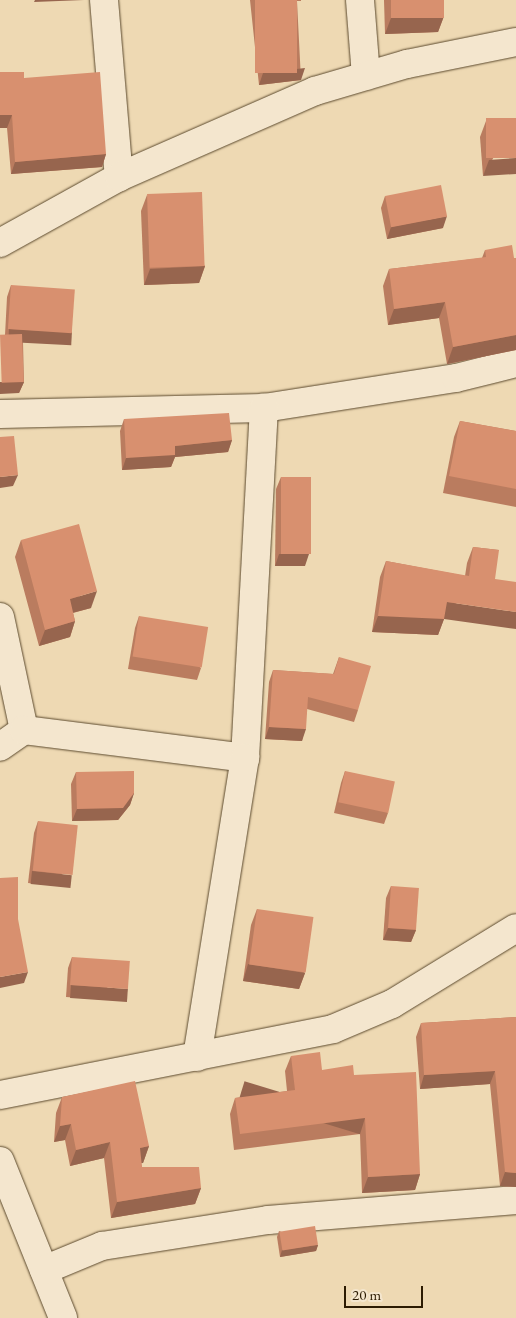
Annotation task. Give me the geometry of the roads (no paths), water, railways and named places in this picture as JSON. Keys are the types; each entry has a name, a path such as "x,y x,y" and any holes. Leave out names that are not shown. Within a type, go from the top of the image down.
{"street":[{"path":"104,0 119,177"},
{"path":"360,0 366,76"},
{"path":"0,243 119,177 315,91 366,76 516,42"},
{"path":"0,414 264,408 456,378 516,362"},
{"path":"197,1057 245,758 264,408"},
{"path":"0,617 24,730"},
{"path":"0,747 24,730 245,758"},
{"path":"0,1095 333,1029 392,1004 516,928"},
{"path":"0,1161 63,1318"},
{"path":"44,1270 102,1246 268,1220 516,1200"}]}
